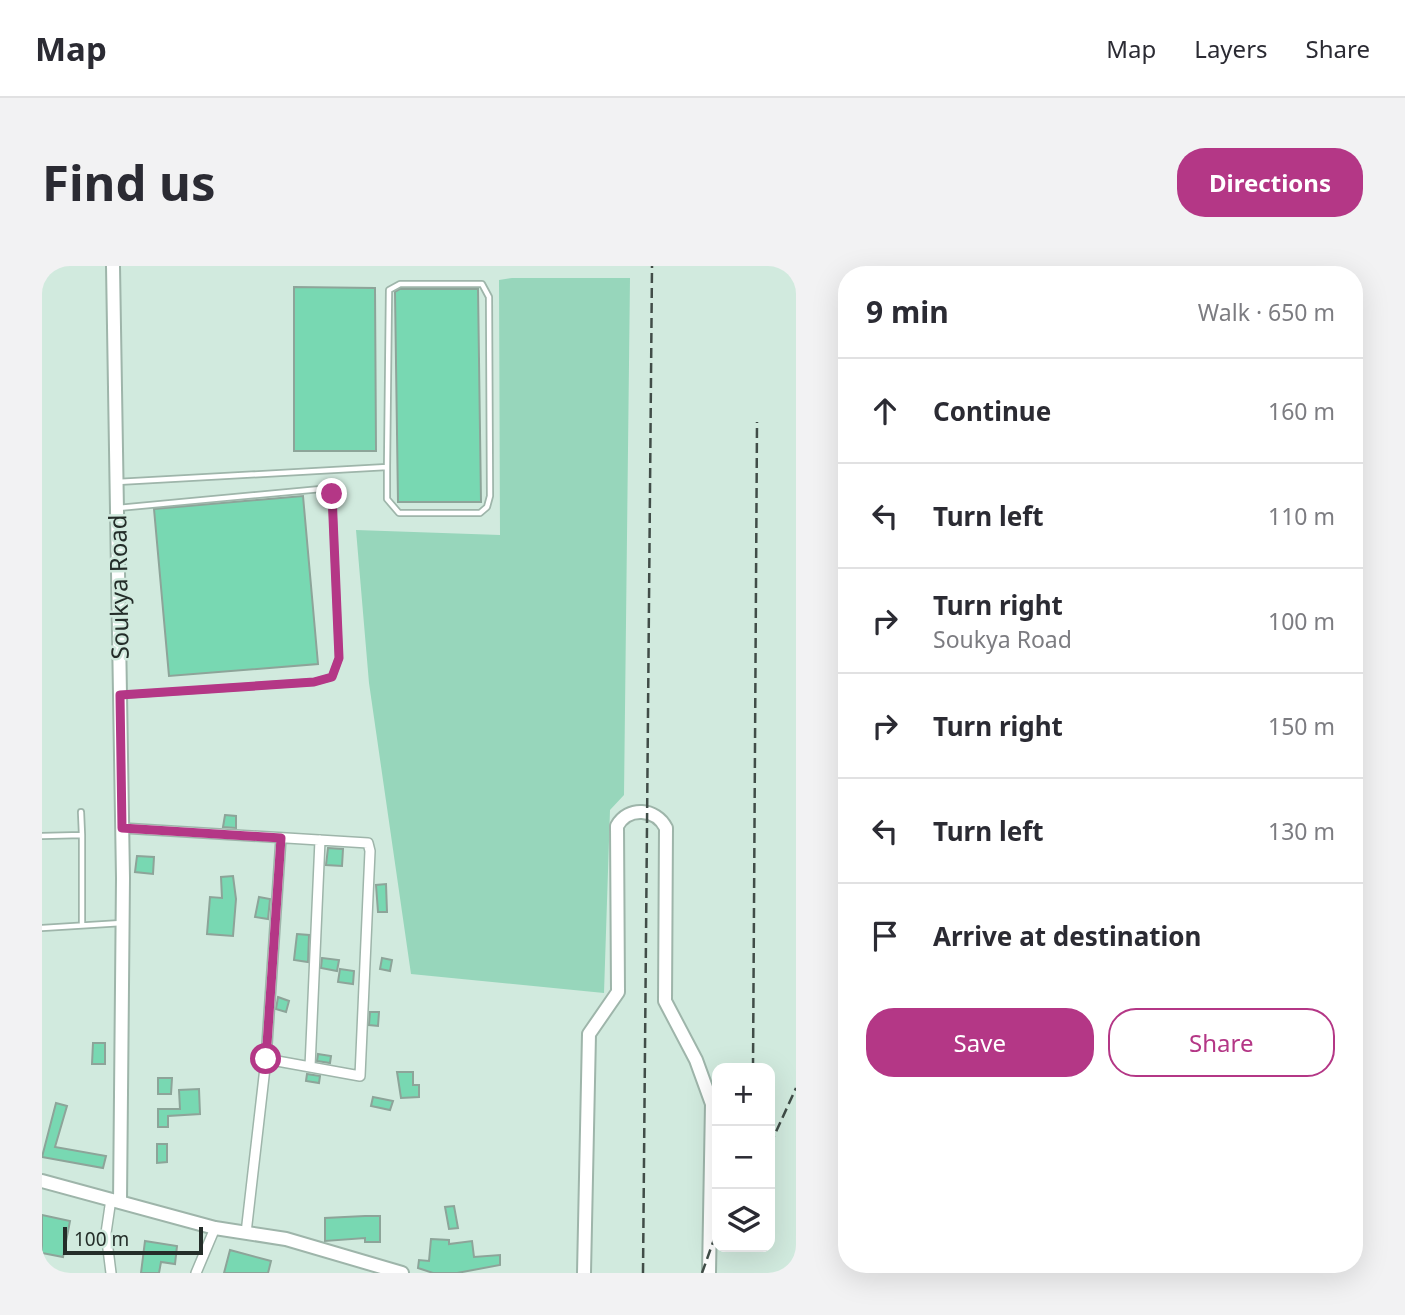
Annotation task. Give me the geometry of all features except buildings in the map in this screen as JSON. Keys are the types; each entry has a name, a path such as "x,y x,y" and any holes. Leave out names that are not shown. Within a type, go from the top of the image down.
{"main road":[{"name":"Soukya Road","path":"113,266 123,923 116,1201"},
{"path":"584,1273 589,1034 618,992 617,826 628,815 648,811 661,818 666,828 664,1001 696,1060 712,1104 709,1273"},
{"path":"42,1181 215,1228 286,1239 402,1273"}],"street":[{"path":"122,828 368,844 370,851 360,1076 266,1059"},
{"path":"246,1233 266,1059 281,838"},
{"path":"310,1067 320,840"},
{"path":"111,1273 107,1233 116,1201"},
{"path":"197,1273 215,1228"}],"lane":[{"path":"400,284 482,284 489,297 490,496 487,507 480,513 470,514 399,513 387,499 387,467 389,290 400,284"},
{"path":"117,482 387,467"},
{"path":"117,508 321,489 332,494 339,658 332,677 314,682 120,695"},
{"path":"81,812 82,925"},
{"path":"42,836 82,835"},
{"path":"42,928 123,923"}],"green space":[{"path":"630,278 624,795 610,810 604,993 411,974 369,683 356,530 500,535 499,280"}],"railway":[{"path":"643,1273 652,266"},
{"path":"753,1063 757,422"},
{"path":"775,1134 796,1088"},
{"path":"702,1273 712,1245"}],"route":[{"path":"266,1059 281,838 122,828 120,695 314,682 332,677 339,658 332,494"}]}
